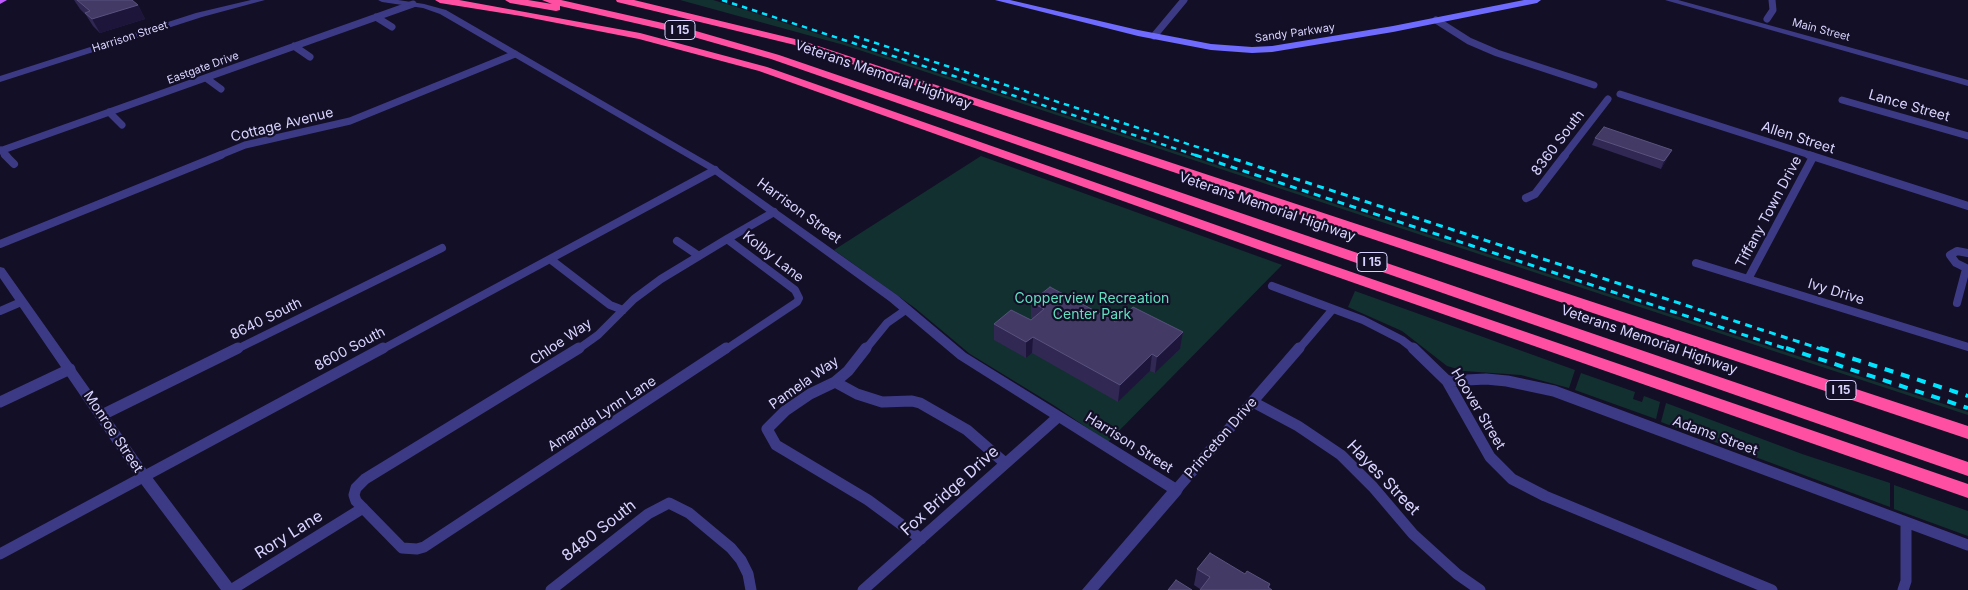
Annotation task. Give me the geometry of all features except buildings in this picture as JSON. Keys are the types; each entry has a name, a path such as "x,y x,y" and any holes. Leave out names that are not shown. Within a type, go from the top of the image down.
{"highway":[{"path":"440,0 551,18 667,42 762,69 1268,248 1968,491"},
{"path":"483,0 654,36 667,42"},
{"path":"510,0 571,10 585,8"},
{"name":"Veterans Memorial Highway","path":"547,0 685,31 784,60 1968,469"},
{"name":"Veterans Memorial Highway","path":"621,0 799,43 1968,433"},
{"path":"661,0 765,27 799,43"}],"main road":[{"name":"Sandy Parkway","path":"999,0 1154,36 1228,50 1262,50 1538,0"}],"street":[{"name":"Harrison Street","path":"0,79 199,15 261,0"},
{"name":"Harrison Street","path":"382,0 413,4 443,12 715,170 907,309 962,356 1176,490"},
{"path":"1154,36 1182,0"},
{"name":"Main Street","path":"1668,0 1968,83"},
{"path":"1763,0 1772,1 1773,10 1767,19"},
{"name":"Eastgate Drive","path":"1,151 413,4"},
{"path":"376,17 392,27"},
{"path":"1436,20 1469,41 1497,53 1594,86"},
{"path":"294,46 310,57"},
{"name":"Cottage Avenue","path":"0,244 230,151 260,141 350,121 515,54"},
{"path":"206,78 221,89"},
{"name":"Allen Street","path":"1620,94 1968,206"},
{"name":"8360 South","path":"1526,198 1535,194 1608,99"},
{"name":"Lance Street","path":"1842,100 1968,136"},
{"path":"109,112 122,125"},
{"path":"1,151 14,164"},
{"name":"Tiffany Town Drive","path":"1748,279 1813,156"},
{"name":"8600 South","path":"0,554 715,170"},
{"name":"Chloe Way","path":"363,508 354,495 356,488 365,478 585,345 611,324 645,290 774,212"},
{"name":"Kolby Lane","path":"727,239 795,290 799,298"},
{"path":"678,241 699,256"},
{"name":"8640 South","path":"102,415 442,248"},
{"path":"1957,303 1967,269 1953,261 1950,255 1957,251 1968,253"},
{"path":"550,259 610,305 623,310"},
{"name":"Ivy Drive","path":"1696,263 1968,347"},
{"name":"Monroe Street","path":"0,270 144,477 231,590"},
{"name":"Hoover Street","path":"1272,286 1362,320 1402,340 1418,352 1447,381 1490,457 1512,479 1544,496 1772,590"},
{"name":"Amanda Lynn Lane","path":"363,508 402,548 416,549 433,542 792,306 799,298"},
{"path":"0,311 22,302"},
{"name":"Pamela Way","path":"907,309 887,323 848,371 835,382 810,394 785,411 767,429 776,445 868,500 921,539"},
{"name":"Princeton Drive","path":"1089,590 1333,309"},
{"path":"0,402 70,369"},
{"name":"Adams Street","path":"1447,381 1486,379 1507,381 1554,391 1968,545"},
{"path":"835,382 857,394 882,402 912,400 920,403 967,430 1005,463"},
{"name":"Hayes Street","path":"1253,402 1298,426 1341,455 1373,487 1413,534 1457,574 1480,590"},
{"name":"Fox Bridge Drive","path":"864,590 1058,417"},
{"path":"669,503 689,513 730,548 741,560 748,574 751,590"},
{"name":"8480 South","path":"551,590 648,514 669,503"},
{"name":"Rory Lane","path":"231,590 363,508"},
{"path":"1903,590 1906,581 1906,522"}],"green space":[{"path":"680,0 713,0 736,7 1968,412 1968,415 844,45"},
{"name":"Copperview Recreation Center Park","path":"981,156 1282,265 1108,442 1055,406 970,354 915,308 834,250"},
{"path":"1355,291 1575,370 1569,388 1521,375 1464,371 1447,366 1402,331 1348,307"},
{"path":"1581,373 1635,392 1633,399 1642,402 1644,396 1660,402 1656,419 1575,390"},
{"path":"1666,403 1802,454 1890,483 1890,507 1661,422"},
{"path":"1894,485 1968,511 1968,536 1894,509"}],"railway":[{"path":"722,0 1198,156"},
{"path":"854,36 1225,156"},
{"path":"1195,155 1790,350"},
{"path":"1222,155 1824,350"},
{"path":"1786,348 1968,408"},
{"path":"1820,348 1968,396"}]}
